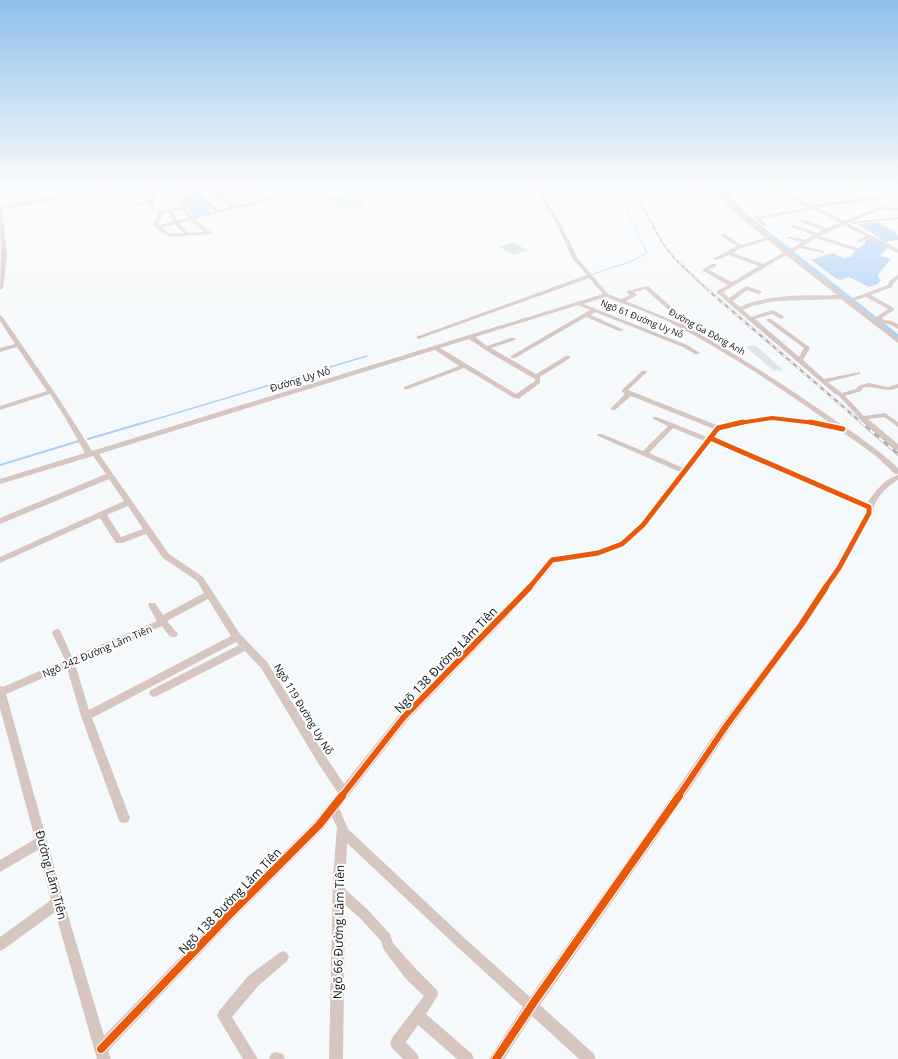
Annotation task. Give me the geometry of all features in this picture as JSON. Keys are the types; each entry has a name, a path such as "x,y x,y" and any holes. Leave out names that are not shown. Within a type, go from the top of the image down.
{"street":[{"name":"Đường Ga Đông Anh","path":"564,235 576,259 606,295 682,326 720,348 805,402 879,454 898,472"},
{"path":"724,235 741,247"},
{"path":"766,235 898,341"},
{"path":"855,249 817,236 719,292 729,302 800,360 840,395 862,418 898,448"},
{"path":"859,241 870,236 897,249"},
{"path":"0,288 2,256 1,237"},
{"path":"789,237 806,242"},
{"path":"715,259 741,247 769,238"},
{"path":"799,246 822,252"},
{"path":"729,253 763,266"},
{"path":"714,265 705,270 736,283 748,286 746,288"},
{"path":"419,337 590,276"},
{"path":"890,286 891,282 898,277"},
{"path":"853,299 890,286 898,288"},
{"path":"622,301 634,295 629,292 646,287 685,322 682,326"},
{"path":"746,288 759,292"},
{"path":"729,302 746,288"},
{"name":"Đường Uy Nỗ","path":"0,482 606,295"},
{"path":"867,295 892,309 878,318 883,322 890,322 898,327"},
{"path":"739,310 786,297 843,297"},
{"name":"Ngõ 61 Đường Uy Nỗ","path":"579,304 685,346 697,353"},
{"path":"513,357 595,310"},
{"path":"750,319 773,312 781,317 769,320 807,348 800,360"},
{"path":"586,315 620,330"},
{"name":"Ngõ 119 Đường Uy Nỗ","path":"0,317 17,345 93,454 130,502 166,556 200,579 237,637 264,665 344,793"},
{"path":"436,348 517,398 538,382 538,378 470,337"},
{"path":"486,348 513,339"},
{"path":"0,350 17,345"},
{"path":"536,377 568,357"},
{"path":"406,388 464,366"},
{"path":"644,372 624,391 718,428 746,421 772,418 806,421 843,429"},
{"path":"823,381 858,373"},
{"path":"840,395 859,390 860,387 865,385 889,390 898,386"},
{"path":"0,408 51,392"},
{"path":"613,409 630,393"},
{"path":"862,418 885,415 898,425"},
{"path":"655,418 709,439 869,507"},
{"path":"644,454 672,425"},
{"name":"Ngõ 138 Đường Lâm Tiên","path":"102,1054 231,913 319,825 403,718 490,630 535,582 552,560 598,553 622,544 643,526 718,428"},
{"path":"600,435 684,471"},
{"path":"0,521 110,475"},
{"path":"497,1059 531,1006 650,838 726,726 801,626 839,568 869,513 869,507 884,486 898,477"},
{"path":"0,560 103,516 130,502"},
{"path":"103,516 119,541 148,530"},
{"name":"Ngõ 242 Đường Lâm Tiên","path":"0,691 162,621 209,594"},
{"path":"152,605 162,621 173,634"},
{"path":"57,633 70,662 86,716 124,818"},
{"path":"86,716 237,637"},
{"path":"154,693 246,646"},
{"name":"Đường Lâm Tiên","path":"0,691 41,842 102,1054"},
{"name":"Ngõ 66 Đường Lâm Tiên","path":"333,806 343,827 339,892 336,1059"},
{"path":"342,830 451,933 589,1059"},
{"path":"0,866 41,842"},
{"path":"339,892 364,914 386,938 388,946 411,974 432,995 397,1043 412,1059"},
{"path":"0,945 58,902"},
{"path":"251,1059 224,1016 253,981 283,957"},
{"path":"417,1015 467,1059"}],"green space":[{"path":"513,243 528,250 514,255 499,247"}],"water":[{"path":"875,235 898,235 898,240 885,242"},
{"path":"869,238 888,247 880,256 891,259 879,273 878,277 881,280 878,284 869,287 849,277 841,280 837,279 811,260 832,253 844,258 850,257 857,249 865,244 865,240"}],"building":[{"path":"753,345 783,370 774,371 746,347"}],"waterway":[{"path":"593,274 632,261 647,253 639,235"},
{"path":"770,235 898,338"},
{"path":"143,423 367,356"},
{"path":"88,439 146,422"},
{"path":"0,465 79,441"}],"railway":[{"path":"658,235 674,258 709,291"},
{"path":"708,290 862,423"},
{"path":"861,422 898,454"}],"cycle path":[{"path":"101,1049 231,913 319,825 403,718 490,630 535,582 552,560 598,553 622,544 643,525 718,428 746,421 772,418 807,421 843,429"},
{"path":"496,1059 726,726 801,625 839,568 869,513 869,507 710,438"}]}
